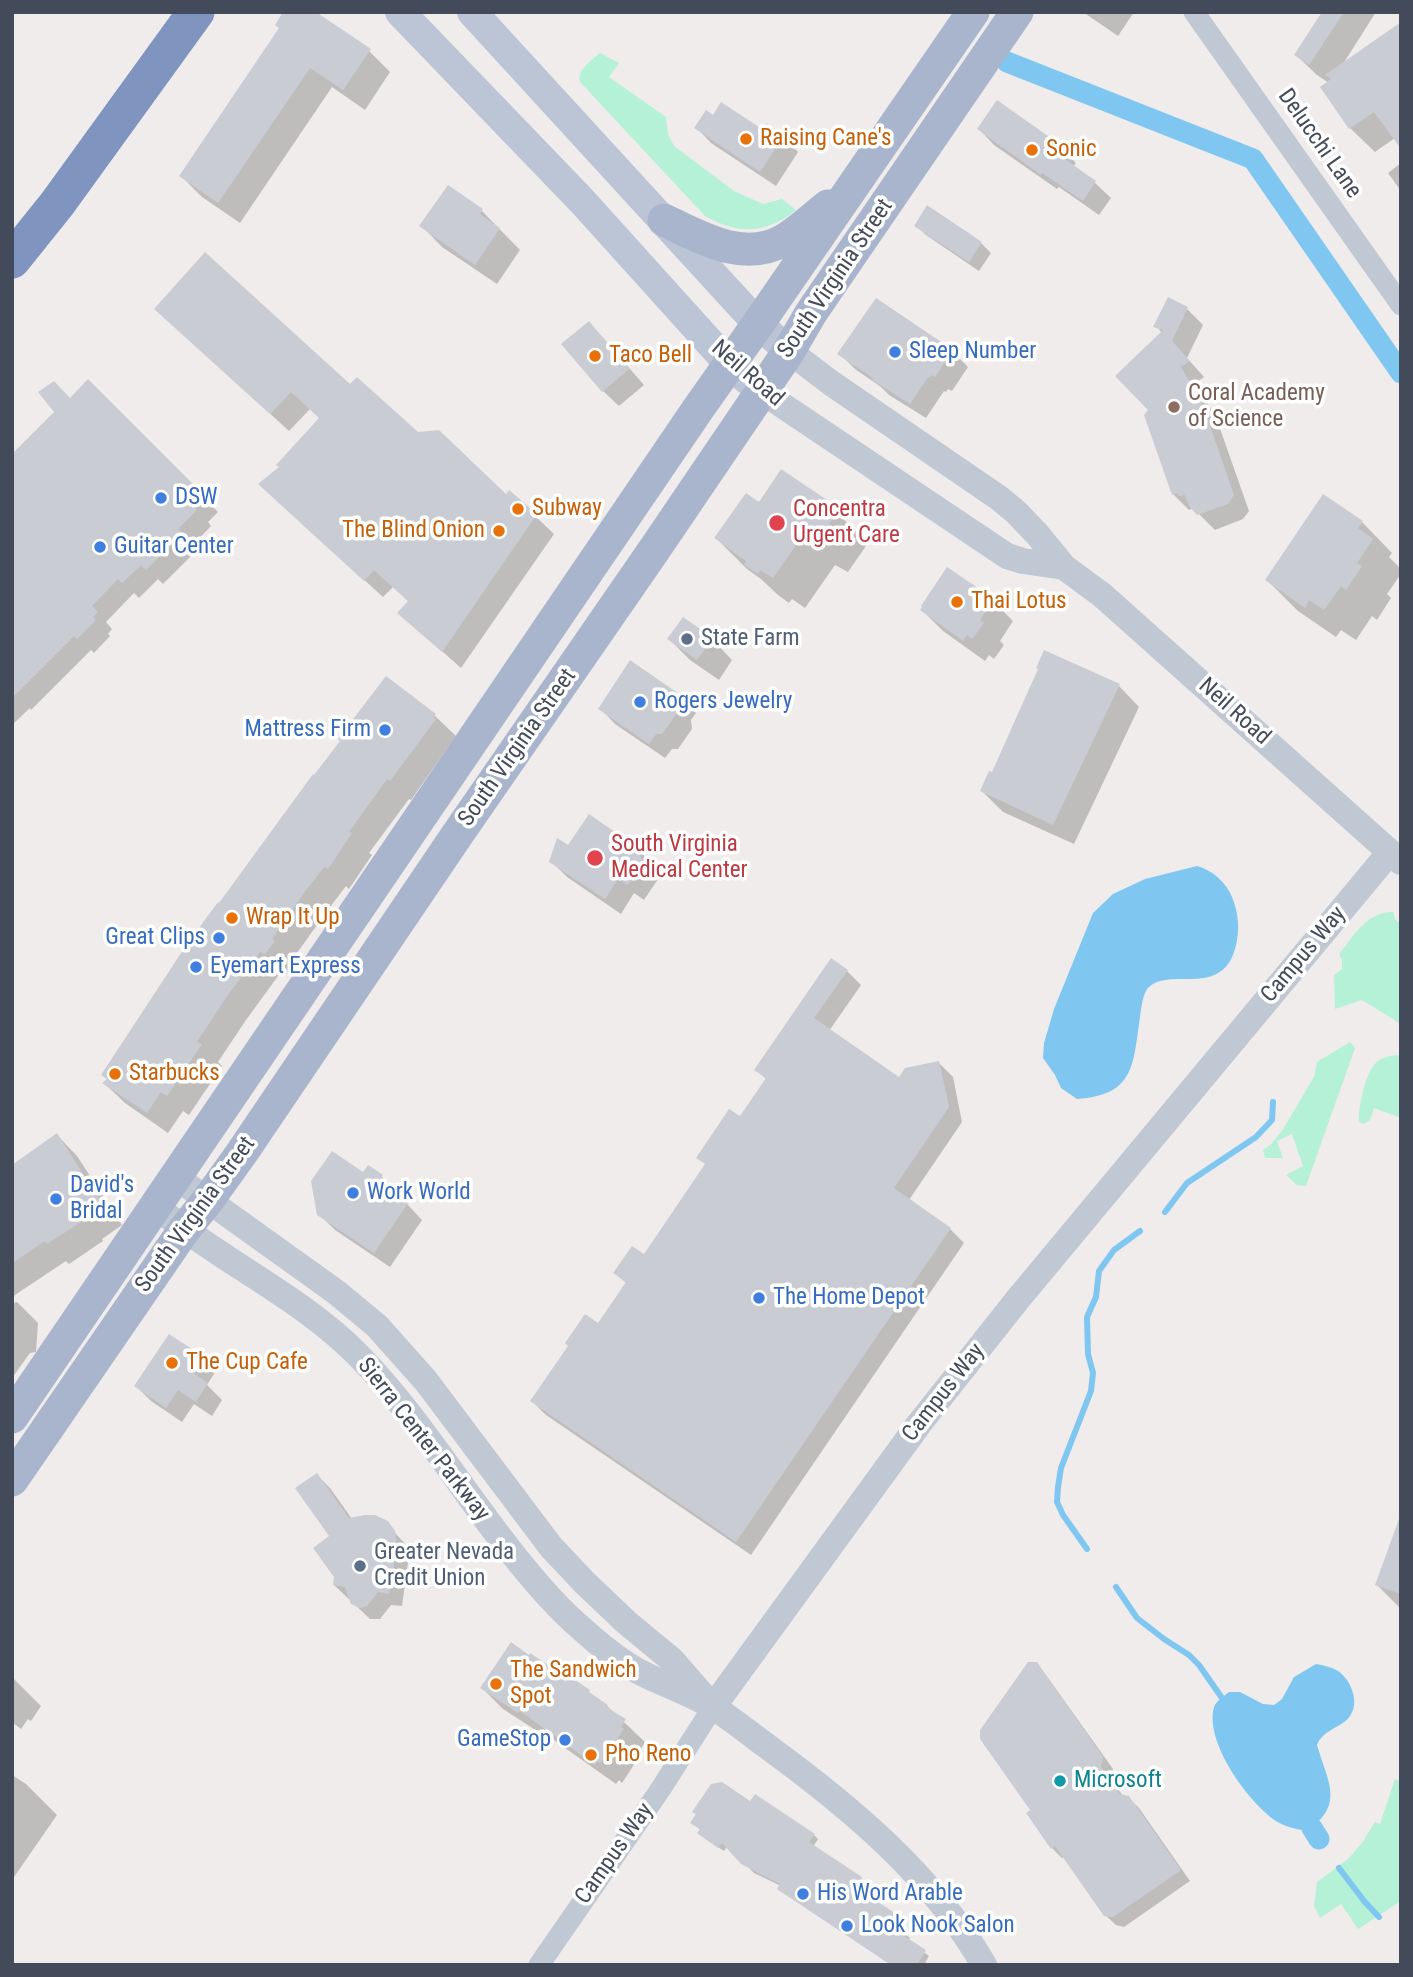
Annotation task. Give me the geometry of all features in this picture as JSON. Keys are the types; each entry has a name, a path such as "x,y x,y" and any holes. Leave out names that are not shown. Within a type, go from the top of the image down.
{"highway":[{"path":"12,260 96,151 196,12"}],"main road":[{"name":"Neil Road","path":"400,12 573,191 730,365 761,391"},
{"name":"Neil Road","path":"472,12 758,324 789,351"},
{"name":"South Virginia Street","path":"12,1417 698,409 974,12"},
{"name":"South Virginia Street","path":"12,1480 184,1230 241,1154 654,551 789,351 811,313 1017,12"},
{"path":"664,220 701,238 728,247 746,250 765,248 785,239 854,185"}],"street":[{"name":"Delucchi Lane","path":"1194,12 1401,305"},
{"name":"Neil Road","path":"789,351 1016,512 1064,567 1111,603 1395,857"},
{"name":"Neil Road","path":"761,391 1007,556 1064,567"},
{"name":"Campus Way","path":"538,1965 660,1790 713,1707 912,1433 1018,1299 1395,857"},
{"name":"Sierra Center Parkway","path":"177,1178 336,1292 377,1326 426,1381 551,1547 617,1614 672,1660 713,1707"},
{"name":"Sierra Center Parkway","path":"156,1206 184,1230 327,1327 357,1354 427,1437 485,1520 543,1592 599,1643 634,1669 713,1707 821,1787 887,1846 931,1892 954,1919 984,1965"}],"green space":[{"path":"600,53 619,63 609,77 666,117 668,134 674,146 734,191 763,204 782,199 796,210 774,224 752,229 729,226 705,216 580,82 583,69"},
{"path":"1393,912 1395,919 1401,924 1401,1024 1362,1000 1335,1009 1334,975 1342,969 1339,954 1368,920"},
{"path":"1350,1042 1355,1048 1306,1186 1297,1185 1286,1175 1303,1166 1292,1134 1277,1141 1283,1158 1265,1158 1263,1150 1282,1131 1314,1077 1317,1062"},
{"path":"1401,1055 1401,1118 1374,1108 1370,1120 1364,1124 1359,1122 1363,1092 1371,1070 1383,1058"},
{"path":"1395,1779 1401,1781 1401,1901 1358,1929 1341,1904 1320,1918 1314,1906 1317,1882 1348,1859 1375,1822 1380,1824"}],"water":[{"path":"1197,866 1218,877 1234,903 1238,936 1228,965 1217,974 1205,978 1154,983 1146,991 1141,1007 1135,1050 1128,1074 1121,1084 1110,1091 1077,1099 1061,1088 1043,1058 1044,1043 1054,1009 1093,913 1113,894 1145,879"},
{"path":"1316,1664 1333,1668 1343,1675 1353,1692 1354,1704 1347,1720 1324,1735 1317,1745 1329,1781 1330,1801 1319,1821 1307,1831 1279,1823 1254,1801 1222,1754 1213,1721 1215,1705 1229,1692 1240,1692 1263,1704 1274,1705 1282,1699 1294,1677"}],"building":[{"path":"283,12 316,12 371,49 343,90 310,68 218,203 179,176 279,28 275,25"},
{"path":"1322,12 1344,12 1309,65 1294,55"},
{"path":"1401,22 1401,149 1374,112 1349,129 1320,87 1331,79 1325,75"},
{"name":"Sonic","path":"997,100 1062,146 1056,153 1096,181 1083,201 977,129"},
{"name":"Raising Cane's","path":"721,102 762,129 766,123 784,135 760,172 694,128 706,110 713,115"},
{"path":"448,185 483,209 480,214 500,228 475,265 419,226"},
{"path":"927,205 982,242 969,262 914,226"},
{"path":"205,252 350,384 357,377 418,432 439,430 506,494 509,490 537,514 442,652 397,613 408,601 374,570 364,581 258,484 279,467 276,465 319,418 291,392 270,414 154,309"},
{"name":"Coral Academy of Science","path":"1168,297 1188,307 1172,341 1190,361 1181,367 1202,403 1234,495 1228,504 1197,515 1189,506 1185,495 1172,495 1144,415 1148,410 1115,376 1163,330 1153,327"},
{"name":"Sleep Number","path":"876,298 953,350 935,377 928,377 910,404 837,354"},
{"name":"Taco Bell","path":"589,321 629,369 602,392 561,344"},
{"path":"88,379 204,495 193,506 197,510 178,529 183,533 146,570 141,565 122,583 118,579 92,606 98,612 93,617 96,620 77,639 74,636 12,698 12,454 54,412 38,392 54,381 70,398"},
{"name":"Concentra Urgent Care","path":"781,469 827,500 825,503 838,511 816,543 803,535 773,578 760,570 758,574 744,565 746,561 714,538 746,493 759,502"},
{"path":"1323,494 1363,521 1358,528 1373,539 1357,563 1362,566 1346,590 1341,586 1324,610 1309,600 1305,608 1265,580"},
{"name":"Thai Lotus","path":"947,567 994,599 980,620 984,623 972,639 967,635 963,641 920,610"},
{"name":"State Farm","path":"683,617 713,638 697,660 667,639"},
{"path":"1044,650 1120,684 1053,825 980,791 989,771 992,772"},
{"name":"Rogers Jewelry","path":"630,660 682,696 676,704 677,713 662,734 656,734 649,744 598,709"},
{"path":"386,676 436,714 433,717 436,719 390,781 387,779 349,832 352,833 328,869 324,867 306,890 272,939 275,941 265,954 260,952 225,999 197,1042 202,1044 167,1096 161,1092 147,1113 102,1083 107,1079 101,1075 185,947"},
{"name":"South Virginia Medical Center","path":"589,814 638,848 643,863 628,885 618,879 605,899 549,862 557,838 568,845"},
{"name":"The Home Depot","path":"831,958 848,970 814,1018 899,1077 905,1068 939,1061 949,1107 894,1188 951,1228 736,1542 530,1401 568,1346 565,1343 585,1314 598,1323 626,1282 613,1273 632,1246 644,1254 705,1164 696,1158 729,1109 740,1116 766,1078 754,1070"},
{"name":"David's Bridal","path":"57,1133 102,1204 82,1217 84,1220 12,1263 12,1165"},
{"name":"Work World","path":"332,1151 363,1172 368,1165 383,1175 378,1182 408,1203 374,1253 317,1215 311,1181"},
{"name":"The Cup Cafe","path":"169,1334 201,1355 190,1371 208,1383 196,1402 178,1390 166,1408 134,1386"},
{"name":"Greater Nevada Credit Union","path":"317,1473 349,1518 375,1515 388,1521 395,1531 397,1547 389,1594 378,1592 367,1606 360,1608 351,1604 345,1587 333,1585 334,1577 313,1548 329,1536 295,1488"},
{"path":"1401,1519 1401,1594 1375,1585"},
{"path":"511,1642 590,1690 589,1692 608,1705 606,1707 626,1719 621,1727 624,1729 600,1763 597,1761 595,1765 520,1711 518,1713 480,1688"},
{"name":"Microsoft","path":"1028,1662 1037,1662 1103,1757 1101,1767 1120,1794 1129,1796 1181,1870 1113,1917 1104,1916 1055,1846 1051,1849 1026,1813 1030,1810 980,1739 980,1730"},
{"path":"722,1782 750,1801 755,1794 815,1834 809,1842 862,1877 855,1887 895,1913 890,1921 906,1932 904,1936 926,1950 917,1965 891,1965 777,1889 780,1884 741,1864 722,1843 718,1848 697,1833 700,1829 690,1823 696,1814 692,1812 711,1784"}],"waterway":[{"path":"1007,62 1253,159 1401,373"},
{"path":"1165,1212 1187,1183 1256,1137 1272,1120 1273,1102"},
{"path":"1087,1549 1057,1502 1061,1468 1091,1391 1093,1373 1088,1354 1087,1317 1096,1297 1099,1271 1114,1250 1140,1231"},
{"path":"1116,1587 1137,1618 1189,1655 1222,1698"},
{"path":"1312,1828 1319,1839"},
{"path":"1339,1868 1379,1917"}],"place":[{"name":"Raising Cane's","path":"746,139"},
{"name":"Sonic","path":"1032,150"},
{"name":"Sleep Number","path":"895,352"},
{"name":"Taco Bell","path":"595,356"},
{"name":"Coral Academy of Science","path":"1174,407"},
{"name":"DSW","path":"161,498"},
{"name":"Subway","path":"518,509"},
{"name":"Concentra Urgent Care","path":"777,523"},
{"name":"The Blind Onion","path":"499,531"},
{"name":"Guitar Center","path":"100,547"},
{"name":"Thai Lotus","path":"957,602"},
{"name":"State Farm","path":"687,639"},
{"name":"Rogers Jewelry","path":"640,702"},
{"name":"Mattress Firm","path":"385,730"},
{"name":"South Virginia Medical Center","path":"595,858"},
{"name":"Wrap It Up","path":"232,918"},
{"name":"Great Clips","path":"219,938"},
{"name":"Eyemart Express","path":"196,967"},
{"name":"Starbucks","path":"115,1074"},
{"name":"Work World","path":"353,1193"},
{"name":"David's Bridal","path":"56,1199"},
{"name":"The Home Depot","path":"759,1298"},
{"name":"The Cup Cafe","path":"172,1363"},
{"name":"Greater Nevada Credit Union","path":"360,1566"},
{"name":"The Sandwich Spot","path":"496,1684"},
{"name":"GameStop","path":"565,1740"},
{"name":"Pho Reno","path":"591,1755"},
{"name":"Microsoft","path":"1060,1781"},
{"name":"His Word Arable","path":"803,1894"},
{"name":"Look Nook Salon","path":"847,1926"}]}
